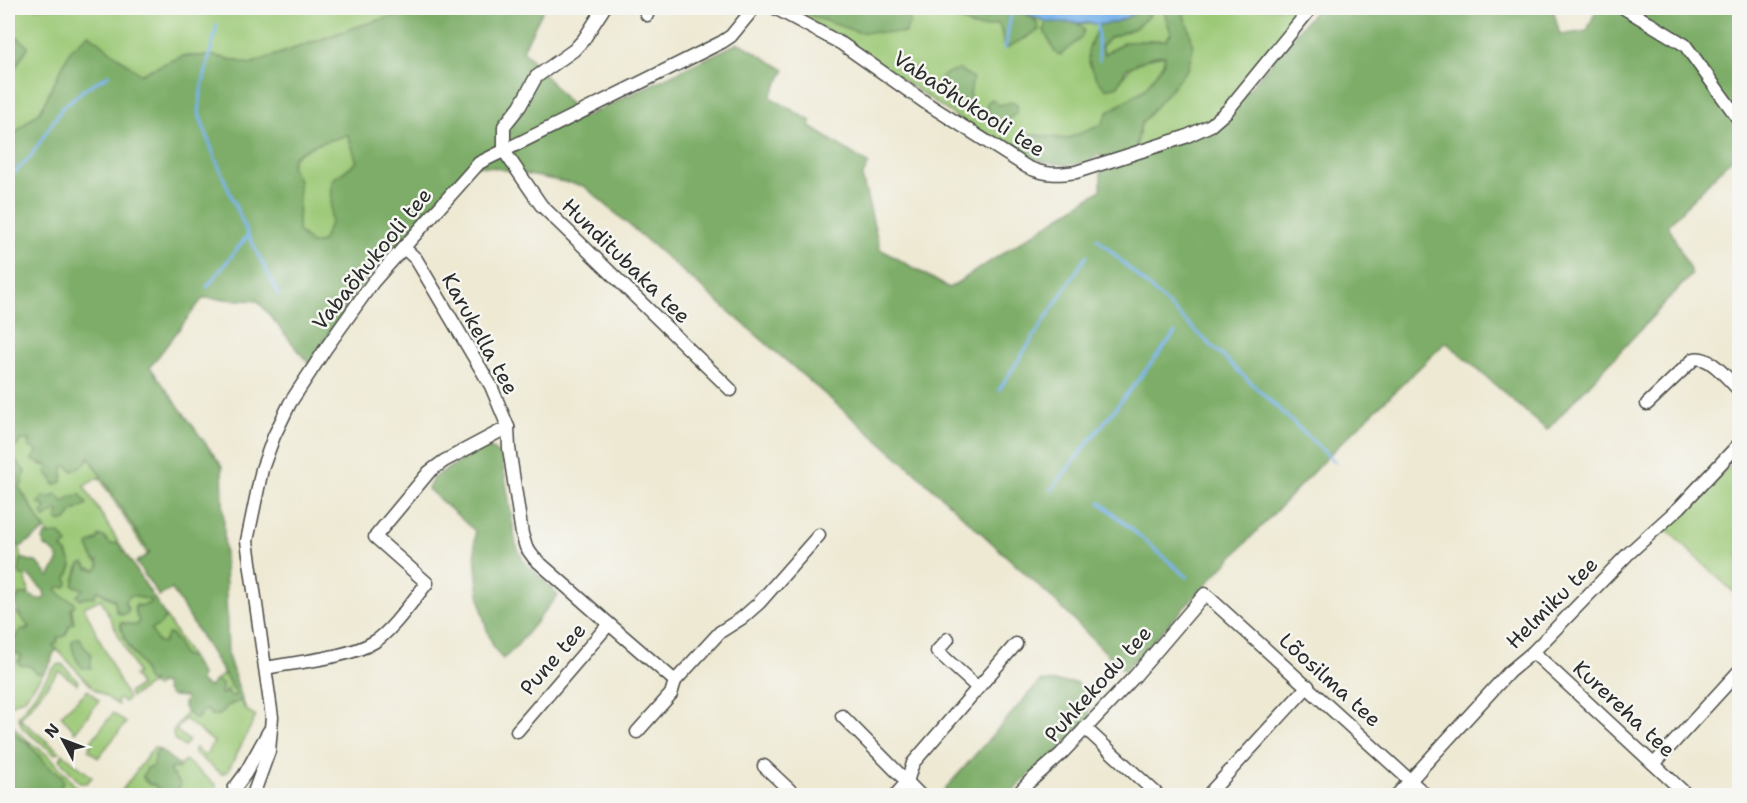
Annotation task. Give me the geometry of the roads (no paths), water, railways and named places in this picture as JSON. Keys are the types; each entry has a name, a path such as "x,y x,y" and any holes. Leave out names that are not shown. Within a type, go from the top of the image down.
{"street":[{"path":"504,151 504,126 520,106 536,77 574,50 604,8"},
{"name":"Vabaõhukooli tee","path":"254,795 268,751 272,717 247,541 262,469 274,436 311,370 373,282 469,172 488,157 722,42 731,36 754,8"},
{"name":"Vabaõhukooli tee","path":"776,8 842,44 926,103 1027,167 1049,175 1076,172 1185,137 1211,125 1227,111 1311,8"},
{"path":"1624,8 1685,45 1740,121"},
{"name":"Hunditubaka tee","path":"504,151 541,205 731,390"},
{"name":"Karukella tee","path":"403,247 416,259 491,386 508,427 509,448 526,547 534,558 609,624"},
{"path":"1647,404 1694,359 1698,358 1707,360 1740,391"},
{"path":"266,668 348,652 375,642 427,583 375,537 429,472 444,461 508,427"},
{"name":"Helmiku tee","path":"1396,795 1509,672 1533,652 1628,554 1680,507 1740,443"},
{"path":"637,732 671,694 675,681 720,632 742,618 759,603 819,535"},
{"name":"Lõosilma tee","path":"1205,594 1427,795"},
{"name":"Puhkekodu tee","path":"1016,795 1061,754 1135,676 1205,594"},
{"name":"Pune tee","path":"517,730 609,624 675,681"},
{"path":"948,639 937,651 978,688"},
{"path":"895,795 907,782 913,763 1016,644"},
{"name":"Kurereha tee","path":"1533,652 1688,795"},
{"path":"1654,764 1740,670"},
{"path":"1207,795 1308,686"},
{"path":"842,716 921,795"},
{"path":"230,792 245,774 271,727"},
{"path":"1086,728 1160,795"},
{"path":"764,766 796,795"},
{"path":"230,792 245,788 254,795"}],"water":[{"path":"1013,8 1145,8 1119,21 1098,24 1047,22"}],"waterway":[{"path":"1005,49 1012,8"},
{"path":"217,25 201,91 199,114 248,235 279,295"},
{"path":"1097,25 1099,60"},
{"path":"8,179 31,156 62,108 86,88 109,75"},
{"path":"207,287 248,235"},
{"path":"1097,238 1335,462"},
{"path":"999,390 1087,255"},
{"path":"1051,490 1175,333"},
{"path":"1100,502 1187,577"}]}
